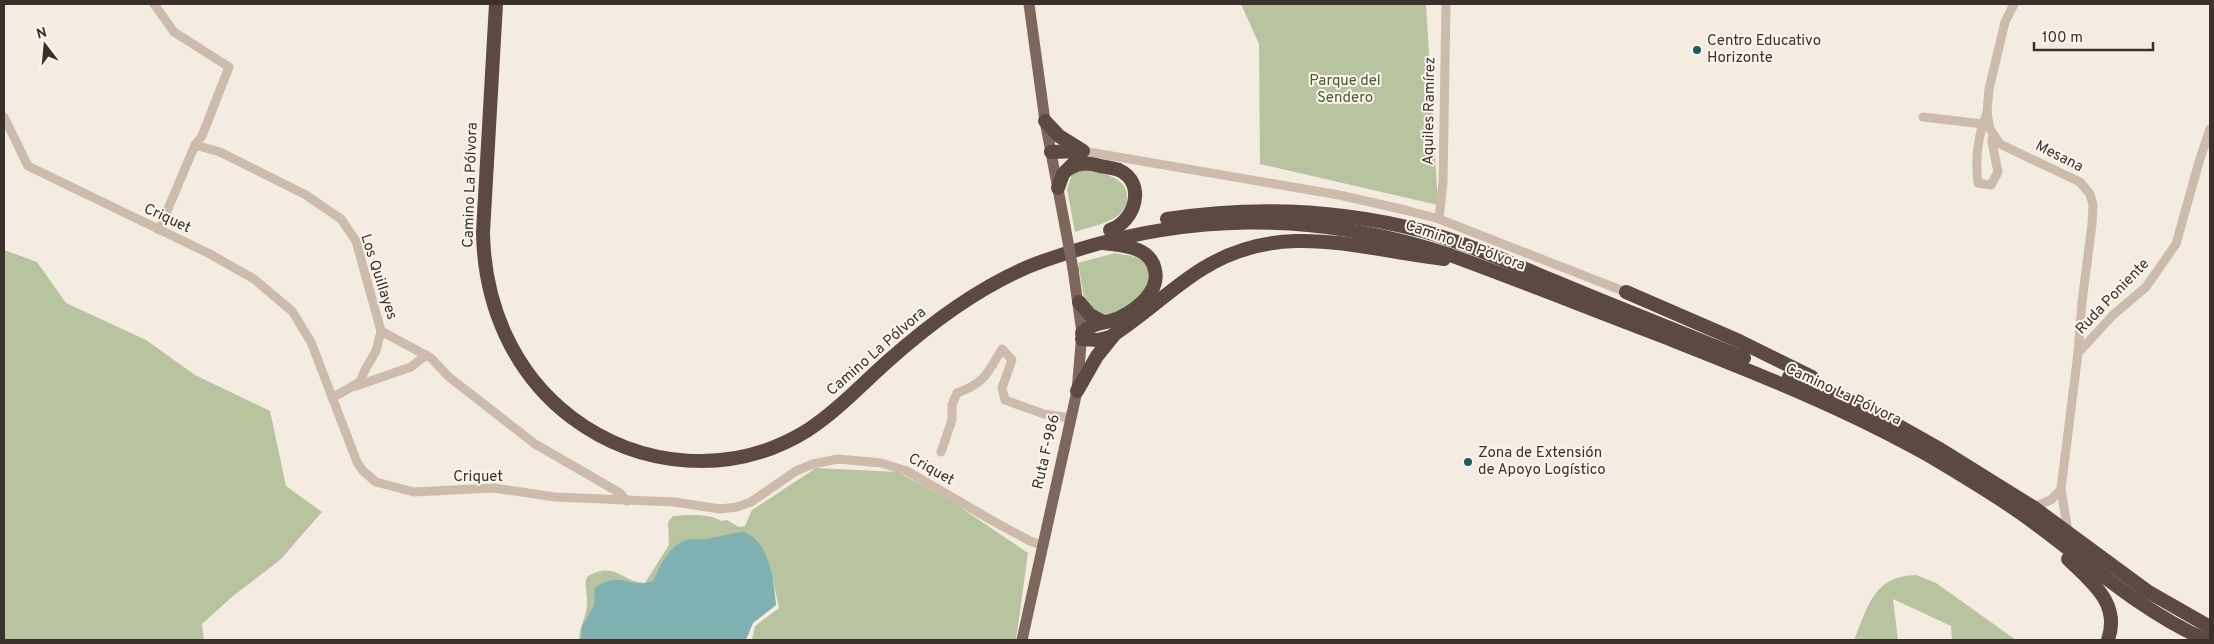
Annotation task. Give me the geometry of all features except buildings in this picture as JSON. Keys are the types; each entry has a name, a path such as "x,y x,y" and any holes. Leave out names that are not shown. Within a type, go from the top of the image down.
{"highway":[{"name":"Camino La Pólvora","path":"496,4 483,232 485,267 493,303 514,352 526,372 545,394 581,425 626,448 666,459 702,462 743,457 782,444 806,431 832,412 907,344 975,296 1041,262 1098,242 1150,231 1202,224 1281,222 1331,226 1379,235 1426,247 1472,263 1760,375 1827,404 1926,454 2068,532 2147,591 2209,626"},
{"name":"Camino La Pólvora","path":"504,4 491,225 493,257 501,301 511,327 525,354 553,391 588,419 628,440 671,452 706,454 743,448 780,436 827,406 886,350 971,289 1012,266 1044,252 1110,230 1184,216 1260,211 1339,215 1403,227 1448,239 1869,409 1962,462 2028,511 2136,602 2204,640"},
{"path":"1045,121 1078,158"},
{"path":"1051,152 1119,170 1128,178 1134,189 1135,201 1132,212 1120,226 1110,230"},
{"path":"1058,188 1061,178 1078,158"},
{"path":"1098,242 1140,250 1152,261 1156,277 1152,292 1137,306 1122,317 1093,325 1082,336 1093,340 1104,339 1120,329 1201,269 1228,255 1270,243 1324,240 1399,254 1472,263"},
{"path":"1626,292 1739,341 1815,379 1869,409"},
{"path":"1079,302 1090,315 1103,322"},
{"path":"1076,390 1097,356 1120,329"},
{"path":"2028,511 2102,592 2111,618 2108,640"}],"main road":[{"name":"Ruta F-986","path":"1022,640 1076,390 1082,336 1074,269 1045,121 1029,4"}],"street":[{"path":"154,4 174,32 229,67 202,136 195,145 159,230"},
{"name":"Aquiles Ramírez","path":"1439,219 1443,182 1446,4"},
{"path":"1987,113 1993,134 1992,142 1998,172 1991,186 1978,183 1976,168 1983,124 1987,113 1989,89 2004,22 2014,4"},
{"name":"Criquet","path":"4,117 28,166 210,254 254,280 286,304 307,333 360,466 367,475 382,484 414,492 494,488 555,497 674,502 729,509 751,502 796,471 813,464 838,459 881,463 907,471 993,521 1030,541 1042,545"},
{"path":"1923,117 1983,124"},
{"name":"Ruda Poniente","path":"2068,532 2061,489 2078,353 2113,315 2146,287 2170,255 2176,244 2210,129"},
{"name":"Mesana","path":"1993,134 2000,144 2080,182 2090,194 2093,205 2092,224 2082,302 2078,353"},
{"name":"Los Quillayes","path":"195,145 220,152 306,195 341,219 356,241 381,331 376,351 356,386"},
{"path":"1078,158 1339,195 1439,219 1626,292"},
{"path":"381,331 431,358 449,377 535,444 620,493 627,501"},
{"path":"941,452 952,420 952,405 957,393 971,388 984,379 1002,349 1012,360 1002,388 1004,400 1044,414 1070,418"},
{"path":"332,398 356,386 411,367 426,355"},
{"path":"2028,511 2051,500 2061,489"}],"green space":[{"name":"Parque del Sendero","path":"1241,4 1426,4 1438,205 1260,164 1259,44"},
{"path":"1086,169 1107,175 1120,182 1125,187 1127,202 1118,216 1101,224 1075,232 1067,189 1072,175"},
{"path":"4,250 37,262 66,303 146,340 195,375 270,411 286,486 322,512 280,560 233,596 202,624 204,640 4,640"},
{"path":"1115,253 1132,256 1141,260 1148,268 1150,277 1147,286 1131,303 1121,310 1102,315 1085,304 1078,263"},
{"path":"816,468 898,472 954,503 1028,553 1016,640 752,640 755,626 779,608 773,580 763,607 742,640 579,640 587,606 587,577 597,572 611,571 637,582 645,583 669,545 668,522 673,516 704,516 721,521 727,520 739,527 745,526 752,510"},
{"path":"1916,575 1936,583 2016,640 1952,640 1951,626 1893,599 1898,640 1854,640 1868,605 1881,587 1890,581"}],"water":[{"path":"744,532 760,544 765,553 772,574 776,605 753,623 746,640 581,640 582,626 594,606 595,588 612,580 637,583 653,581 666,557 680,543 688,539 706,539"}],"place":[{"name":"Centro Educativo Horizonte","path":"1697,50"},
{"name":"Zona de Extensión de Apoyo Logístico","path":"1468,462"}]}
